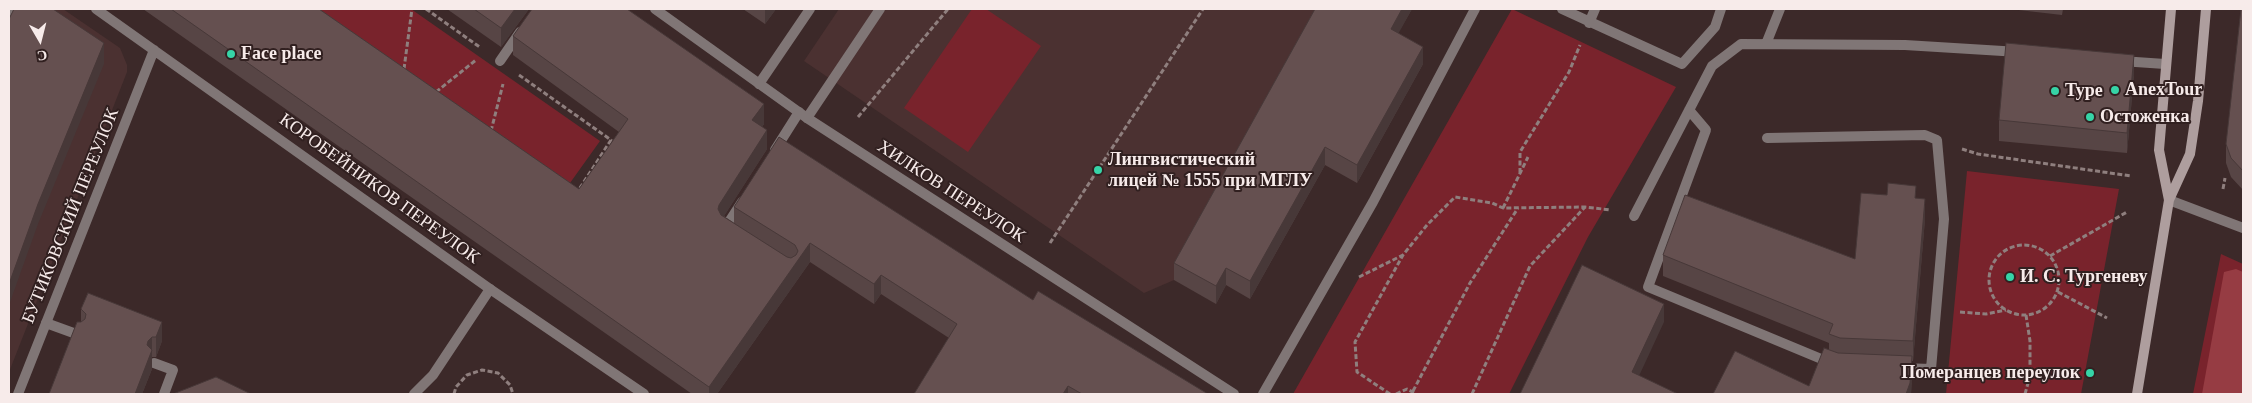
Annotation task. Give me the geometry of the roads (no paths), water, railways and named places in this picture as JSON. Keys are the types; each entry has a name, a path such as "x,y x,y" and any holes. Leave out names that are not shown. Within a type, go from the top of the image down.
{"main road":[{"path":"2169,200 2159,150 2171,9"},
{"path":"2137,394 2169,200 2190,154 2198,101 2206,9"}],"street":[{"path":"9,13 13,9"},
{"name":"КОРОБЕЙНИКОВ ПЕРЕУЛОК","path":"96,9 490,289 644,394"},
{"name":"ХИЛКОВ ПЕРЕУЛОК","path":"655,9 803,115 1234,394"},
{"path":"759,84 810,9"},
{"path":"771,156 880,9"},
{"path":"1263,394 1372,202 1475,9"},
{"path":"1562,9 1682,64 1715,27 1722,9"},
{"path":"1589,23 1595,9"},
{"path":"1766,44 1780,9"},
{"path":"503,64 528,21"},
{"path":"1634,216 1712,66 1741,44 1905,45 2027,53"},
{"name":"БУТИКОВСКИЙ ПЕРЕУЛОК","path":"18,394 154,50"},
{"path":"2114,60 2165,64"},
{"path":"1689,110 1706,130 1648,287 1838,366"},
{"path":"1767,138 1925,135 1937,140 1944,219 1931,370 1885,368"},
{"path":"733,234 725,228 745,196"},
{"path":"2169,200 2243,228"},
{"path":"414,394 433,375 490,289"},
{"path":"46,323 79,336"},
{"path":"154,363 173,370 164,394"}],"place":[{"name":"Face place","path":"231,54"},
{"name":"AnexTour","path":"2115,90"},
{"name":"Type","path":"2055,91"},
{"name":"Остоженка","path":"2090,117"},
{"name":"Лингвистический лицей № 1555 при МГЛУ","path":"1098,170"},
{"name":"И. С. Тургеневу","path":"2010,277"},
{"name":"Померанцев переулок","path":"2090,373"}]}
